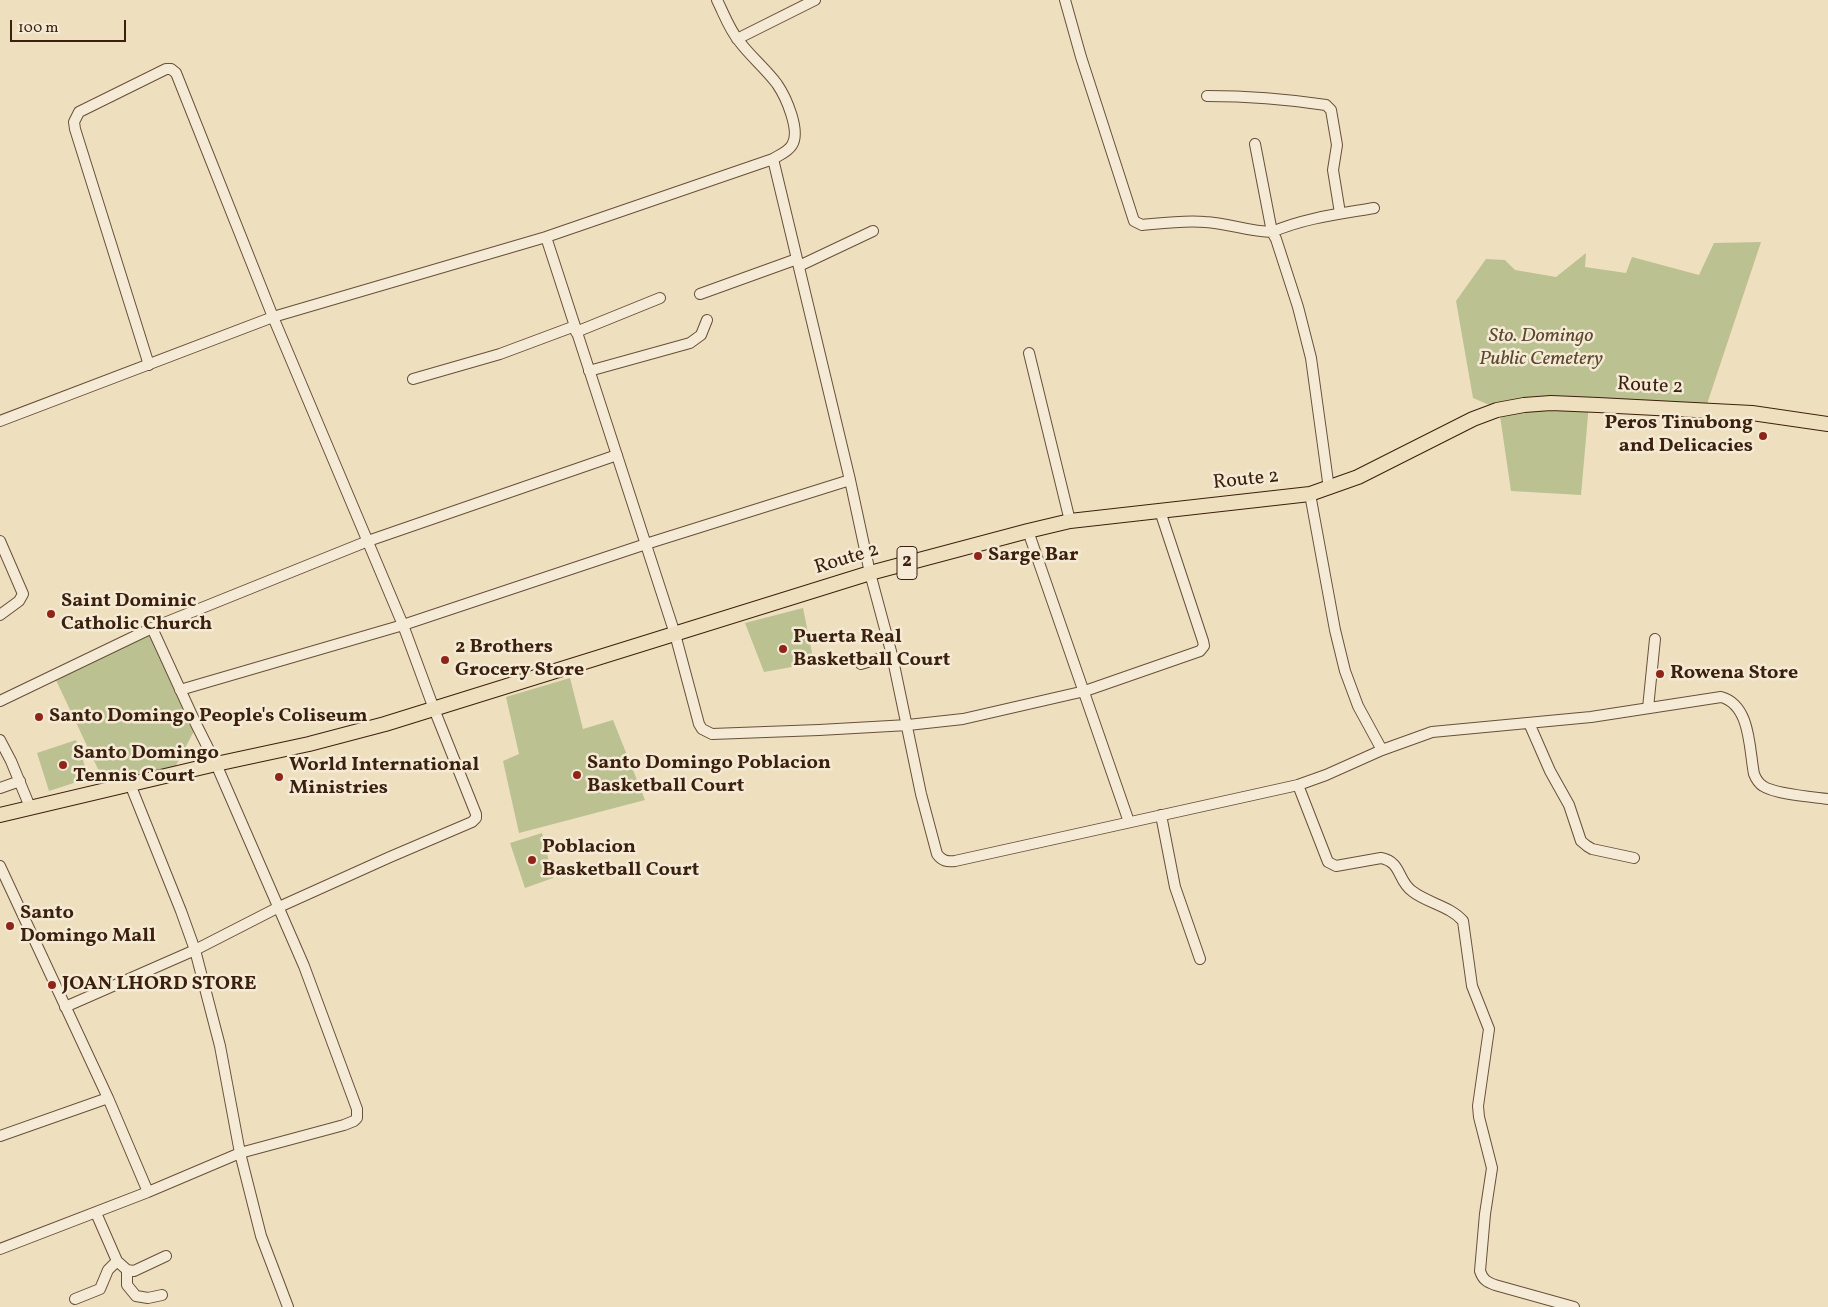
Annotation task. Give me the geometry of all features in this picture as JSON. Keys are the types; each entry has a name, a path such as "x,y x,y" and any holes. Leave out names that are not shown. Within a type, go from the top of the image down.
{"highway":[{"name":"Route 2","path":"1,811 30,807 309,744 384,724 870,574 1028,530 1070,521 1310,494 1329,489 1358,477 1473,419 1497,410 1551,403 1752,413 1826,421"}],"street":[{"path":"0,421 273,317 546,237 773,159 792,145 796,128 777,84 737,39 717,0"},
{"path":"737,39 815,0"},
{"path":"1066,0 1081,57 1134,221 1142,225 1203,221 1272,232 1291,224 1340,213 1374,208"},
{"path":"66,1006 195,950 278,907 474,820 476,814 434,709 403,624 273,317 176,74 171,68 166,68 80,112 74,122 149,365"},
{"path":"1207,96 1264,97 1320,104 1329,107 1337,144 1333,170 1340,213"},
{"path":"1255,144 1272,232 1298,307 1311,358 1329,489"},
{"path":"773,159 850,480 870,574 892,655 921,794 937,854 945,861 963,860 1298,785 1326,776 1382,750 1432,732 1591,717 1721,697 1729,699 1742,715 1754,774 1758,782 1764,787 1775,790 1828,799"},
{"path":"700,294 798,262 873,231"},
{"path":"546,237 675,634 699,724 712,734 908,725 962,719 1085,691 1200,651 1204,646 1160,511"},
{"path":"413,379 500,354 576,329 660,298"},
{"path":"589,371 690,344 702,335 707,320"},
{"path":"1029,354 1070,521"},
{"path":"0,701 152,628 368,541 617,454"},
{"path":"180,690 403,624 646,544 850,480"},
{"path":"1310,494 1335,630 1345,671 1358,706 1382,750"},
{"path":"1028,530 1129,822"},
{"path":"0,541 24,594 0,615"},
{"path":"0,1249 96,1213 240,1153 344,1125 357,1118 357,1109 304,966 216,764 152,628"},
{"path":"1648,708 1654,639"},
{"path":"861,664 892,655"},
{"path":"1530,723 1550,771 1569,805 1582,841 1592,849 1634,858"},
{"path":"0,740 30,807"},
{"path":"0,787 19,780"},
{"path":"130,784 195,950 220,1046 240,1153 261,1236 288,1307"},
{"path":"1298,785 1328,862 1336,866 1381,858 1391,861 1395,864 1410,890 1463,921 1472,986 1489,1029 1478,1106 1492,1175 1485,1214 1480,1271 1482,1278 1495,1285 1574,1307"},
{"path":"1161,815 1175,887 1200,959"},
{"path":"0,866 108,1098 148,1192"},
{"path":"0,1136 108,1098"},
{"path":"96,1213 117,1261 127,1270 128,1286 136,1296 148,1298 162,1295"},
{"path":"127,1270 139,1269 166,1256"},
{"path":"75,1299 100,1289 108,1270 117,1261"}],"green space":[{"name":"Sto. Domingo Public Cemetery","path":"1761,242 1706,407 1589,404 1581,495 1511,491 1499,409 1473,398 1456,301 1486,259 1505,260 1515,270 1556,277 1586,253 1585,267 1626,273 1632,257 1699,275 1714,243"},
{"name":"Puerta Real Basketball Court","path":"803,608 814,663 764,672 745,623"},
{"path":"150,632 194,731 173,771 106,786 55,678"},
{"path":"570,678 583,729 613,720 645,800 519,833 503,761 519,754 506,697"},
{"name":"Santo Domingo Tennis Court","path":"76,740 89,778 49,791 37,753"},
{"name":"Poblacion Basketball Court","path":"542,833 553,878 525,888 510,843"}],"place":[{"name":"Peros Tinubong and Delicacies","path":"1763,436"},
{"name":"Sarge Bar","path":"978,556"},
{"name":"Saint Dominic Catholic Church","path":"51,614"},
{"name":"Puerta Real Basketball Court","path":"783,649"},
{"name":"2 Brothers Grocery Store","path":"445,660"},
{"name":"Rowena Store","path":"1660,674"},
{"name":"Santo Domingo People's Coliseum","path":"39,717"},
{"name":"Santo Domingo Tennis Court","path":"63,765"},
{"name":"Santo Domingo Poblacion Basketball Court","path":"577,775"},
{"name":"World International Ministries","path":"279,777"},
{"name":"Poblacion Basketball Court","path":"532,860"},
{"name":"Santo Domingo Mall","path":"10,926"},
{"name":"JOAN LHORD STORE","path":"52,985"}]}
